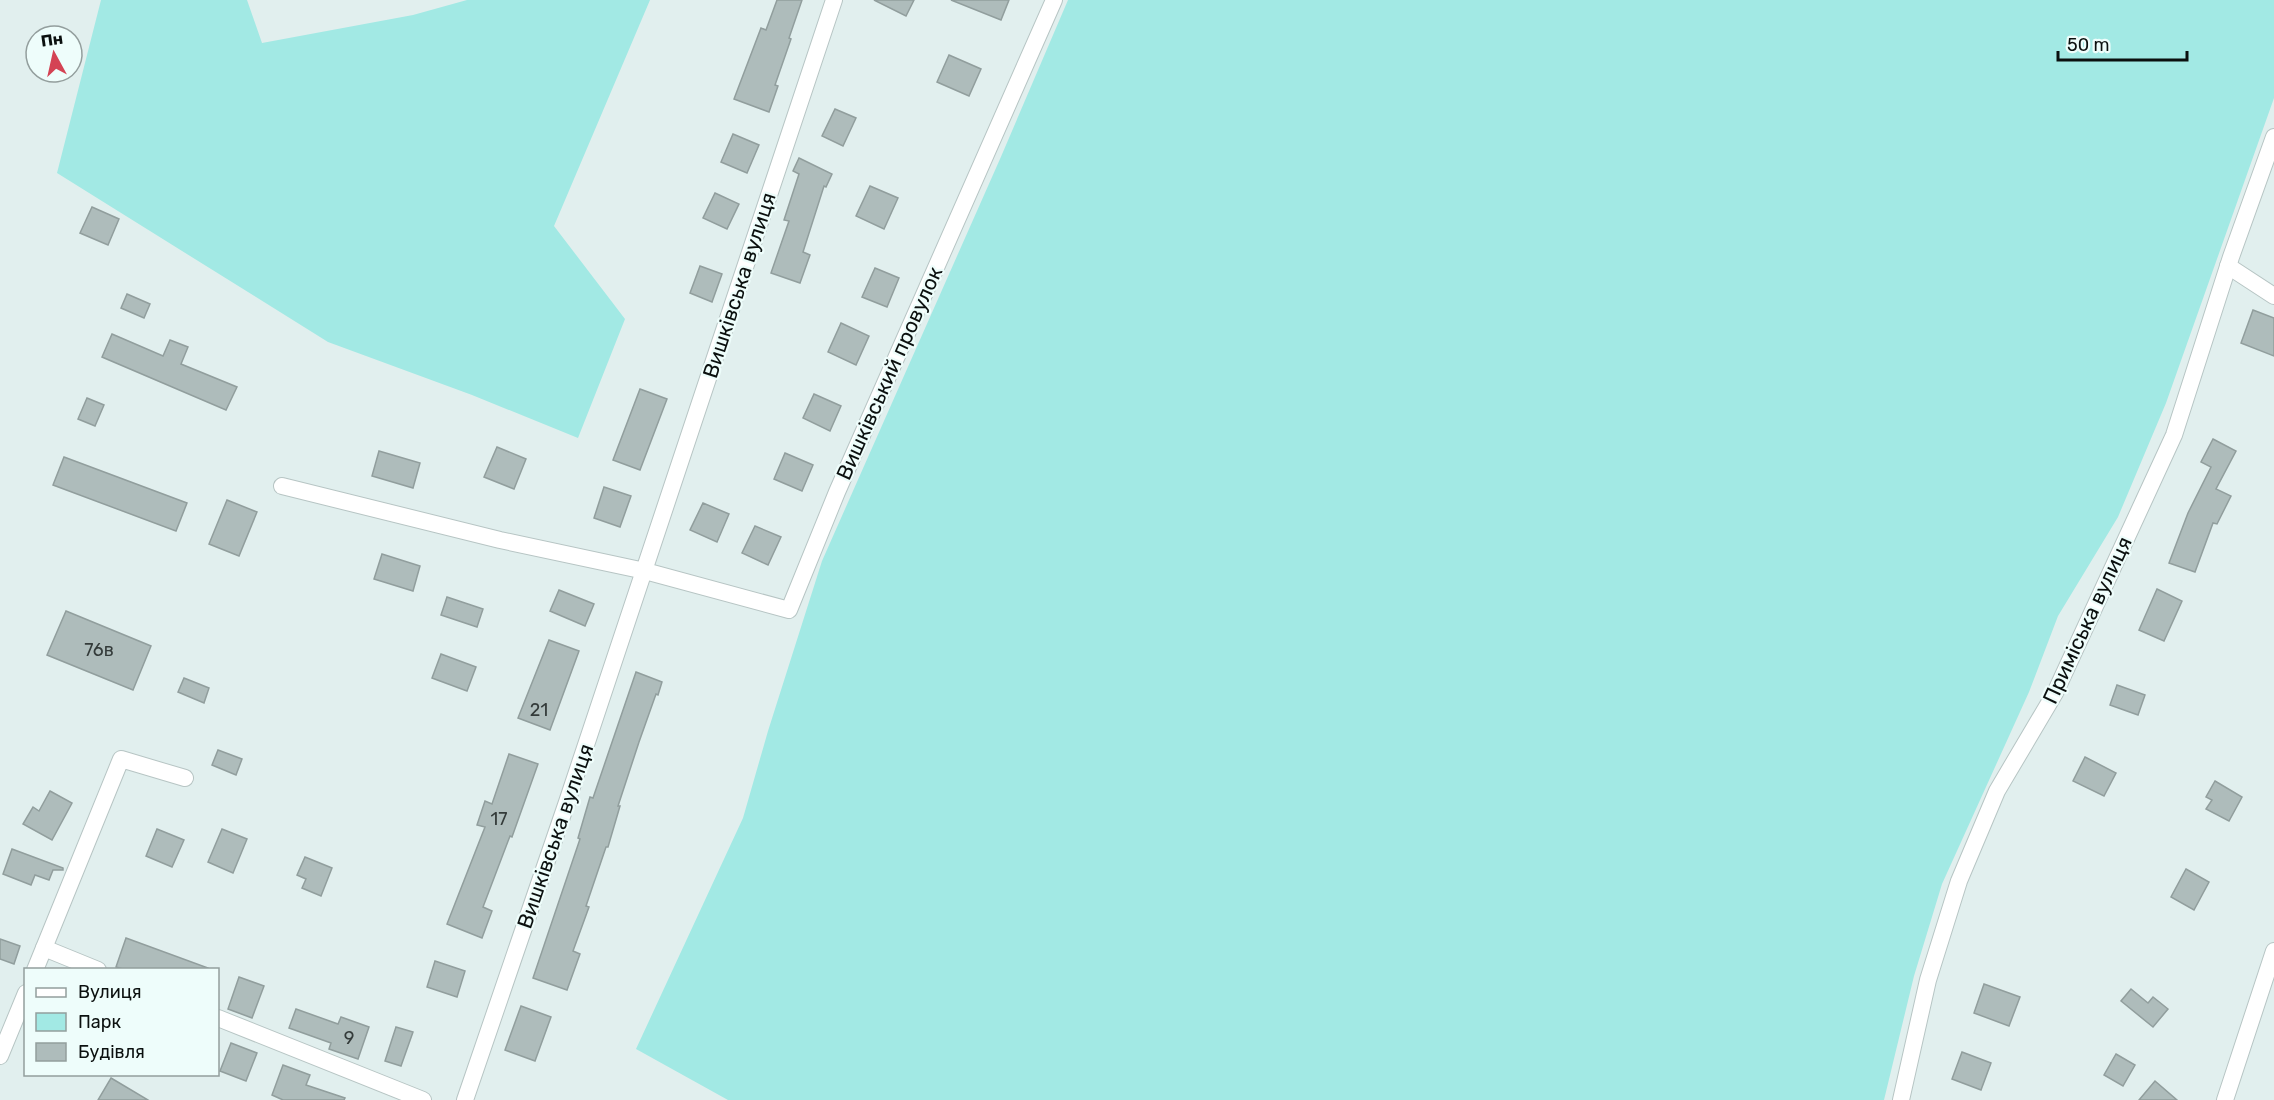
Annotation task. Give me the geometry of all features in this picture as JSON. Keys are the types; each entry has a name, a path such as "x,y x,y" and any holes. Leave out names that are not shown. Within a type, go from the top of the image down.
{"street":[{"name":"Вишківська вулиця","path":"465,1100 645,571 834,0"},
{"name":"Вишківський провулок","path":"645,571 789,610 837,492 1054,0"},
{"name":"Приміська вулиця","path":"1901,1100 1928,980 1959,880 1997,791 2055,693 2174,435 2228,266 2274,137"},
{"path":"2228,266 2274,296"},
{"path":"282,486 500,540 645,571"},
{"path":"35,968 121,759 185,778"},
{"path":"44,948 95,968"},
{"path":"2225,1100 2274,951"},
{"path":"0,1056 24,998"},
{"path":"219,1018 423,1100"}],"green space":[{"path":"101,0 247,0 262,43 413,15 467,0 650,0 554,226 625,319 578,438 472,395 328,342 57,173 80,84 84,84 84,67"},
{"path":"1068,0 2274,0 2274,98 2166,403 2118,517 2058,616 2029,692 1942,884 1914,976 1884,1100 728,1100 636,1049 743,818 822,561"}],"building":[{"path":"777,0 802,0 775,85 778,86 769,112 734,99 761,28 766,30"},
{"path":"874,0 914,0 906,16"},
{"path":"951,0 1009,0 1001,20"},
{"path":"949,55 981,69 969,96 937,82"},
{"path":"835,109 856,118 843,146 822,136"},
{"path":"733,134 759,145 747,173 721,162"},
{"path":"799,158 832,174 826,187 824,186 803,252 810,255 800,283 771,273 789,221 784,220 799,174 793,171"},
{"path":"870,186 898,198 884,229 856,216"},
{"path":"715,193 739,204 727,229 703,218"},
{"path":"92,207 119,219 108,245 80,233"},
{"path":"700,266 722,274 712,302 690,293"},
{"path":"875,268 899,278 887,307 862,297"},
{"path":"127,294 150,304 144,318 121,308"},
{"path":"2253,310 2274,318 2274,356 2241,343"},
{"path":"841,323 869,336 856,365 828,352"},
{"path":"112,334 163,356 170,340 188,347 181,364 237,387 226,410 102,357"},
{"path":"640,389 667,399 640,470 613,460"},
{"path":"814,394 841,406 830,431 803,418"},
{"path":"87,398 104,405 95,426 78,419"},
{"path":"2213,439 2236,451 2216,489 2231,496 2217,524 2213,523 2195,572 2169,563 2188,513 2211,467 2201,462"},
{"path":"497,447 526,459 514,489 484,477"},
{"path":"379,451 420,463 413,488 372,476"},
{"path":"785,453 813,465 802,491 774,479"},
{"path":"64,457 187,503 176,531 53,485"},
{"path":"604,487 631,496 620,527 594,518"},
{"path":"227,500 257,512 239,556 209,544"},
{"path":"703,503 729,514 717,542 690,530"},
{"path":"755,526 781,537 768,565 742,553"},
{"path":"382,554 420,566 413,591 374,579"},
{"path":"2157,589 2182,601 2164,641 2139,630"},
{"path":"559,590 594,604 585,626 550,611"},
{"path":"447,597 483,609 477,627 441,615"},
{"path":"66,611 151,646 133,690 47,655"},
{"path":"549,640 579,651 550,730 518,718"},
{"path":"441,654 476,667 467,691 432,678"},
{"path":"636,672 662,682 639,742 618,806 620,806 608,847 606,847 586,906 589,907 573,951 580,954 567,990 533,978 580,839 578,838 590,797 593,798"},
{"path":"184,678 209,688 204,703 178,692"},
{"path":"2117,685 2145,695 2138,715 2110,705"},
{"path":"218,750 242,759 236,775 212,765"},
{"path":"509,754 538,764 512,837 510,836 483,907 492,911 482,938 447,924 485,827 477,825 485,801 492,804"},
{"path":"2085,757 2116,773 2104,796 2073,781"},
{"path":"2215,781 2242,797 2229,821 2206,809 2212,800 2206,797"},
{"path":"50,791 72,803 52,840 23,824 33,807 39,811"},
{"path":"157,829 184,840 172,867 146,856"},
{"path":"222,829 247,839 233,873 208,862"},
{"path":"12,849 63,868 63,870 53,870 49,880 35,875 31,885 3,874"},
{"path":"305,857 332,868 321,896 302,888 306,879 297,875"},
{"path":"2186,869 2209,882 2194,910 2171,897"},
{"path":"126,938 208,968 120,968 116,967"},
{"path":"0,939 20,946 14,964 0,959"},
{"path":"435,961 465,971 457,997 427,987"},
{"path":"239,977 264,986 252,1018 228,1009"},
{"path":"1984,984 2020,997 2009,1026 1974,1013"},
{"path":"2131,989 2148,1003 2153,997 2168,1009 2153,1027 2121,1001"},
{"path":"521,1006 551,1017 535,1061 505,1050"},
{"path":"296,1009 338,1024 341,1017 369,1027 358,1059 329,1049 331,1043 289,1028"},
{"path":"396,1027 413,1032 401,1066 385,1061"},
{"path":"231,1043 257,1053 246,1081 220,1071"},
{"path":"1962,1052 1991,1063 1981,1090 1952,1079"},
{"path":"2116,1054 2135,1065 2123,1086 2104,1075"},
{"path":"283,1065 310,1075 306,1085 345,1098 344,1100 283,1100 272,1095"},
{"path":"111,1078 148,1100 98,1100"},
{"path":"2155,1081 2177,1100 2139,1100"}]}
